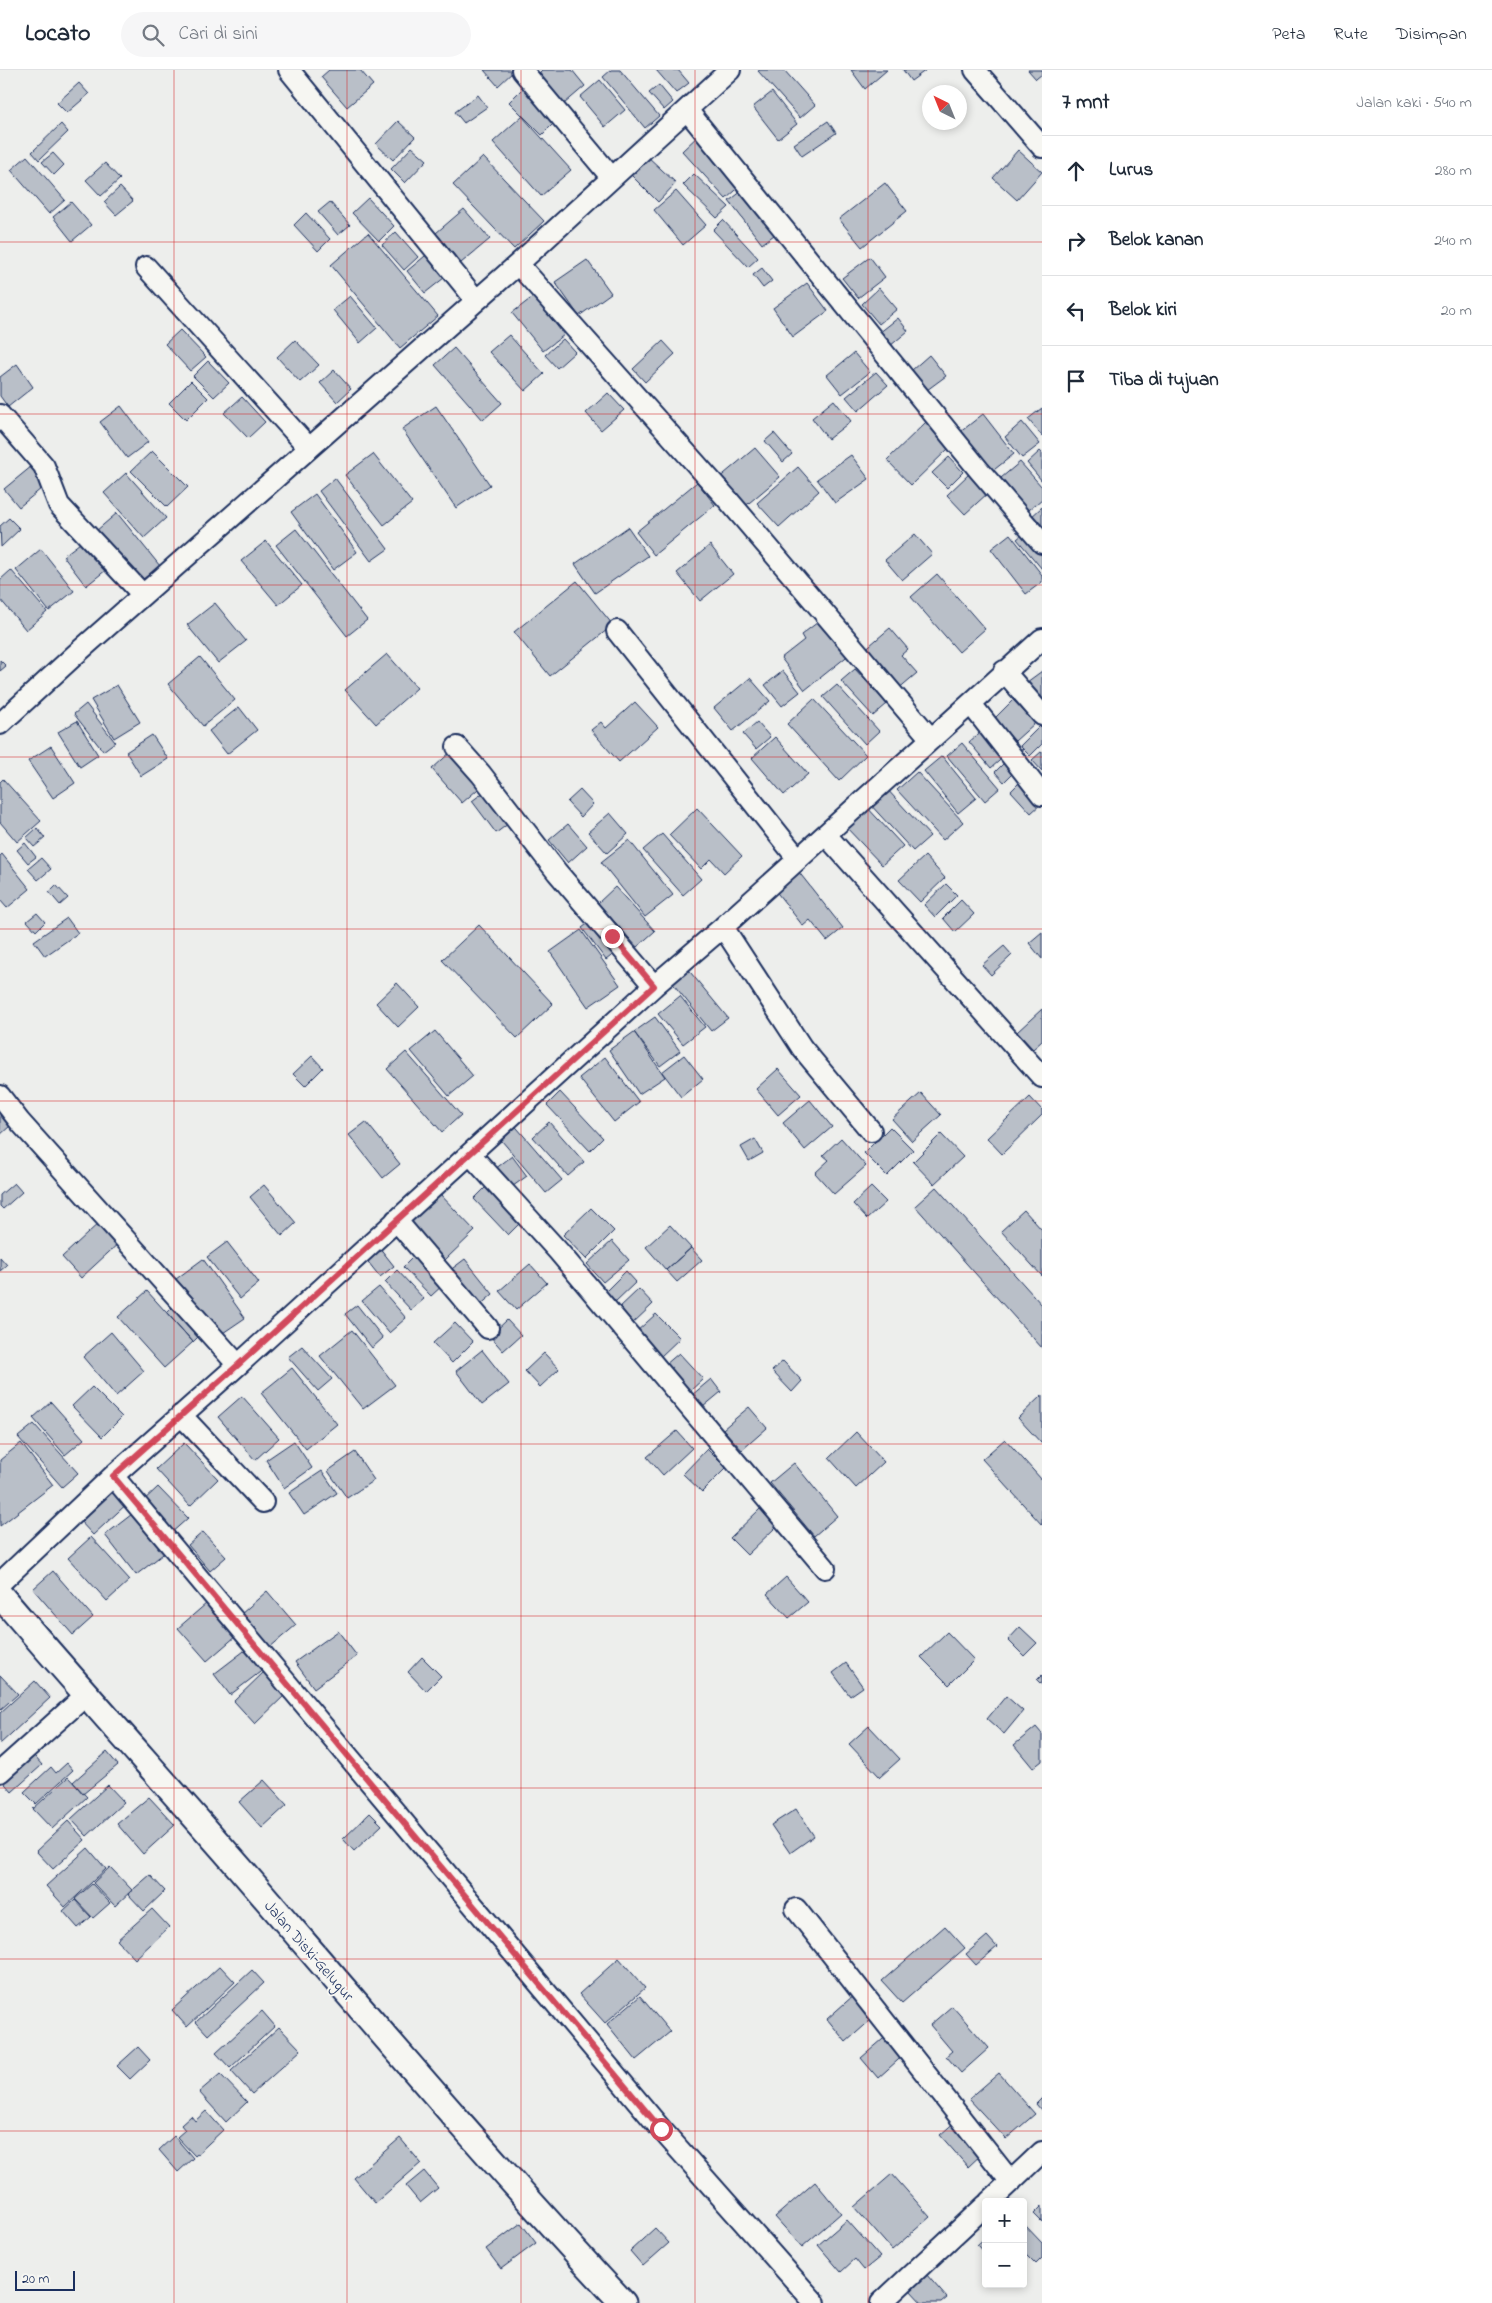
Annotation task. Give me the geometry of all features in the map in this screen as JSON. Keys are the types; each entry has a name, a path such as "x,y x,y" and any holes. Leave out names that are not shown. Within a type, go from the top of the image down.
{"main road":[{"name":"Jalan Diski–Gelugur","path":"0,1595 85,1696 200,1823 553,2228 623,2303"}],"street":[{"path":"289,70 476,300"},
{"path":"522,70 612,178"},
{"path":"1,720 518,264 730,70"},
{"path":"975,70 1042,147"},
{"path":"687,110 973,462 1042,543"},
{"path":"518,264 729,501 931,739"},
{"path":"146,267 309,448"},
{"path":"0,415 44,466 59,504 143,595"},
{"path":"617,630 798,859"},
{"path":"0,1583 113,1476 238,1365 654,986 826,835 971,704 1004,671 1042,639"},
{"path":"1004,671 1042,716"},
{"path":"971,704 1042,795"},
{"path":"457,747 481,774 558,872 654,986"},
{"path":"826,835 1042,1077"},
{"path":"723,927 802,1048 871,1131"},
{"path":"0,1096 20,1122 238,1365"},
{"path":"470,1154 559,1252 825,1568"},
{"path":"396,1220 488,1328"},
{"path":"181,1415 263,1502"},
{"path":"113,1476 661,2129 815,2303"},
{"path":"0,1772 85,1696"},
{"path":"796,1909 1011,2182"},
{"path":"993,2198 1042,2152"},
{"path":"881,2303 982,2209"}],"building":[{"path":"329,70 360,70 373,85 347,107 321,77"},
{"path":"484,70 515,70 498,86"},
{"path":"542,70 572,70 585,86 564,104 538,74"},
{"path":"611,70 620,70 659,116 645,128 603,77"},
{"path":"656,70 678,70 689,83 676,93"},
{"path":"784,70 815,105 800,118 758,71"},
{"path":"851,70 887,70 865,89"},
{"path":"903,70 926,70 911,81"},
{"path":"1028,70 1042,70 1042,74 1036,79"},
{"path":"600,80 625,110 605,127 580,97"},
{"path":"79,83 89,94 67,113 57,103"},
{"path":"527,84 560,117 542,135 509,102"},
{"path":"659,85 673,102 664,110 649,93"},
{"path":"772,92 797,124 778,139 753,107"},
{"path":"478,95 487,107 464,123 455,112"},
{"path":"522,116 571,170 541,196 493,142"},
{"path":"398,121 415,137 393,160 376,144"},
{"path":"828,121 836,133 802,156 794,144"},
{"path":"61,124 68,132 39,160 32,152"},
{"path":"701,133 745,182 726,199 682,151"},
{"path":"412,147 427,160 405,183 391,169"},
{"path":"1018,150 1042,172 1017,200 993,178"},
{"path":"53,153 64,165 54,175 42,162"},
{"path":"646,155 676,183 658,202 629,173"},
{"path":"27,156 65,200 49,214 11,170"},
{"path":"483,157 544,221 514,249 453,185"},
{"path":"105,163 120,179 101,196 86,180"},
{"path":"694,174 729,207 717,218 683,185"},
{"path":"885,183 907,211 862,247 839,219"},
{"path":"120,187 133,201 116,215 104,202"},
{"path":"746,188 778,232 762,244 729,201"},
{"path":"676,191 706,225 683,245 654,210"},
{"path":"368,198 394,226 379,241 352,213"},
{"path":"71,202 91,225 72,241 53,217"},
{"path":"330,202 350,225 338,235 318,212"},
{"path":"464,209 490,239 461,263 436,233"},
{"path":"306,213 330,239 318,251 294,225"},
{"path":"723,220 758,258 748,267 713,230"},
{"path":"396,232 418,257 404,270 382,245"},
{"path":"368,233 438,316 400,348 331,265"},
{"path":"431,251 449,274 425,293 407,271"},
{"path":"870,257 885,277 858,298 842,278"},
{"path":"587,260 611,293 579,316 555,282"},
{"path":"762,268 772,281 763,288 753,275"},
{"path":"807,283 828,311 793,337 773,308"},
{"path":"879,288 897,309 879,324 862,304"},
{"path":"350,296 377,328 360,343 333,310"},
{"path":"534,296 564,335 543,351 512,313"},
{"path":"898,318 908,331 890,346 879,333"},
{"path":"180,330 206,357 190,371 165,344"},
{"path":"509,335 544,374 525,391 489,352"},
{"path":"563,339 575,352 557,368 545,355"},
{"path":"295,340 319,365 300,382 277,357"},
{"path":"663,341 675,354 645,382 633,369"},
{"path":"454,348 502,403 483,420 435,365"},
{"path":"854,353 870,372 842,394 827,375"},
{"path":"929,355 946,376 927,390 912,370"},
{"path":"208,361 229,383 214,397 193,376"},
{"path":"17,364 33,387 8,407 0,396 0,377"},
{"path":"334,370 351,389 337,402 320,383"},
{"path":"876,372 888,385 858,411 846,397"},
{"path":"191,381 208,398 186,420 169,403"},
{"path":"608,393 624,410 601,430 586,413"},
{"path":"242,397 265,422 248,438 224,413"},
{"path":"834,400 851,421 828,439 812,418"},
{"path":"121,406 148,442 127,458 100,422"},
{"path":"436,406 490,485 456,508 402,429"},
{"path":"1042,408 1042,436 1028,419"},
{"path":"983,414 1014,454 990,473 959,433"},
{"path":"926,422 950,447 911,485 887,460"},
{"path":"1022,422 1040,444 1022,458 1005,437"},
{"path":"774,433 792,454 783,462 765,441"},
{"path":"755,448 780,477 743,508 718,479"},
{"path":"152,451 188,487 167,507 131,471"},
{"path":"1040,451 1042,453 1042,481 1027,463"},
{"path":"373,454 412,503 384,525 345,475"},
{"path":"851,455 869,479 835,503 817,479"},
{"path":"949,457 963,472 947,488 932,473"},
{"path":"1020,462 1042,487 1042,499 1023,515 995,483"},
{"path":"32,466 47,484 19,507 4,489"},
{"path":"798,467 819,491 779,527 757,503"},
{"path":"126,473 166,518 144,538 104,493"},
{"path":"970,473 988,493 965,514 947,495"},
{"path":"335,478 388,549 371,561 319,491"},
{"path":"697,482 715,505 654,555 636,532"},
{"path":"315,494 357,552 333,570 291,512"},
{"path":"1042,507 1042,531 1030,518"},
{"path":"117,513 160,566 138,583 96,531"},
{"path":"9,518 20,529 1,547 0,526"},
{"path":"628,527 648,556 595,593 575,564"},
{"path":"296,529 367,620 347,636 276,545"},
{"path":"1028,530 1042,547 1042,569 1017,539"},
{"path":"915,534 932,554 902,580 885,560"},
{"path":"1010,534 1042,575 1042,582 1026,594 991,549"},
{"path":"88,537 111,566 86,586 63,556"},
{"path":"266,541 302,585 278,605 241,561"},
{"path":"710,545 733,574 700,601 677,573"},
{"path":"41,549 74,591 49,611 16,570"},
{"path":"11,570 47,612 26,630 0,599 0,580"},
{"path":"937,574 985,629 959,652 911,597"},
{"path":"577,581 613,625 550,676 514,632"},
{"path":"215,603 246,641 218,663 187,625"},
{"path":"822,619 850,654 805,690 781,658 804,640 801,635"},
{"path":"890,628 908,649 901,655 917,673 897,690 863,651"},
{"path":"387,654 417,688 376,724 345,690"},
{"path":"200,657 235,700 203,726 168,684"},
{"path":"0,660 6,666 0,671"},
{"path":"855,669 887,704 873,716 841,681"},
{"path":"783,671 800,692 782,706 765,685"},
{"path":"1042,671 1042,700 1027,682"},
{"path":"750,678 770,701 733,731 714,708"},
{"path":"117,685 140,722 114,738 91,700"},
{"path":"837,685 879,731 865,744 823,697"},
{"path":"814,699 866,755 839,781 787,724"},
{"path":"1013,700 1035,723 1015,741 994,719"},
{"path":"635,702 658,727 619,762 591,730 601,722 606,728"},
{"path":"86,704 115,742 103,751 74,714"},
{"path":"239,707 257,730 227,754 209,731"},
{"path":"77,721 98,755 80,767 58,732"},
{"path":"757,722 770,737 756,749 743,734"},
{"path":"1040,726 1042,729 1042,744 1030,756 1020,746"},
{"path":"984,729 1006,755 991,768 969,742"},
{"path":"152,735 168,759 141,776 126,752"},
{"path":"775,737 808,774 784,795 752,758"},
{"path":"962,743 1000,788 985,801 947,756"},
{"path":"51,746 75,783 53,798 28,761"},
{"path":"454,749 485,783 462,803 432,769"},
{"path":"1042,751 1042,771 1032,760"},
{"path":"942,756 976,798 958,813 924,771"},
{"path":"1008,759 1017,769 1004,782 995,772"},
{"path":"917,772 963,822 943,840 897,790"},
{"path":"3,779 41,821 17,842 0,822 0,782"},
{"path":"1022,780 1042,803 1031,813 1011,791"},
{"path":"885,787 930,836 913,851 868,802"},
{"path":"580,790 593,804 581,817 567,802"},
{"path":"484,792 508,824 496,833 472,801"},
{"path":"865,805 903,846 882,865 844,825"},
{"path":"697,808 742,856 724,873 711,859 701,869 669,835"},
{"path":"610,813 628,834 607,853 588,832"},
{"path":"568,824 587,846 568,863 549,840"},
{"path":"37,828 45,838 34,847 26,838"},
{"path":"662,834 701,879 683,895 643,850"},
{"path":"629,840 673,895 645,917 601,862"},
{"path":"25,843 36,857 28,863 17,850"},
{"path":"2,854 30,889 7,908 0,900 0,856"},
{"path":"925,856 945,878 920,902 899,880"},
{"path":"41,858 51,869 38,880 28,869"},
{"path":"794,866 843,928 827,941 810,920 803,926 771,885"},
{"path":"946,884 957,895 935,917 924,905"},
{"path":"56,885 68,898 60,905 49,892"},
{"path":"615,887 655,931 637,947 598,903"},
{"path":"961,900 974,914 955,932 943,918"},
{"path":"37,913 45,922 36,931 27,921"},
{"path":"67,918 78,933 45,956 34,941"},
{"path":"595,918 619,950 606,960 582,928"},
{"path":"479,925 553,1004 517,1038 442,960"},
{"path":"581,930 620,985 588,1007 550,952"},
{"path":"1042,932 1042,959 1029,943"},
{"path":"1004,946 1012,955 991,975 982,965"},
{"path":"686,967 728,1018 711,1031 670,980"},
{"path":"397,983 419,1007 398,1027 376,1003"},
{"path":"680,996 705,1027 683,1044 658,1014"},
{"path":"1042,1009 1042,1041 1033,1049 1017,1032"},
{"path":"655,1017 680,1051 660,1066 634,1032"},
{"path":"435,1031 473,1076 449,1096 411,1051"},
{"path":"634,1032 665,1077 639,1094 609,1050"},
{"path":"406,1052 461,1115 442,1132 387,1069"},
{"path":"684,1055 703,1079 681,1097 662,1072"},
{"path":"312,1056 323,1068 305,1086 293,1074"},
{"path":"605,1057 639,1102 614,1122 579,1078"},
{"path":"778,1069 801,1095 778,1115 756,1089"},
{"path":"560,1092 603,1138 590,1151 547,1105"},
{"path":"921,1093 941,1115 912,1141 892,1119"},
{"path":"1030,1097 1042,1110 1042,1115 1002,1154 987,1138"},
{"path":"810,1100 832,1127 805,1150 783,1123"},
{"path":"0,1115 10,1126 0,1135"},
{"path":"511,1121 562,1180 546,1193 496,1134"},
{"path":"366,1122 400,1164 383,1178 349,1135"},
{"path":"549,1122 584,1162 568,1176 533,1137"},
{"path":"890,1127 913,1150 887,1176 864,1153"},
{"path":"941,1134 963,1157 934,1184 913,1162"},
{"path":"841,1138 866,1166 834,1194 815,1173 829,1160 823,1155"},
{"path":"755,1139 763,1153 749,1161 741,1147"},
{"path":"512,1156 527,1176 509,1189 495,1169"},
{"path":"14,1183 22,1192 3,1209 0,1206 0,1195"},
{"path":"490,1183 524,1219 508,1235 474,1199"},
{"path":"264,1185 296,1223 282,1236 250,1197"},
{"path":"871,1187 886,1202 867,1219 853,1204"},
{"path":"936,1187 1042,1305 1042,1348 915,1206"},
{"path":"438,1192 475,1231 445,1260 408,1220"},
{"path":"591,1208 614,1231 586,1259 563,1235"},
{"path":"1024,1210 1042,1230 1042,1276 1001,1231"},
{"path":"101,1221 121,1241 81,1278 62,1257"},
{"path":"670,1225 691,1248 666,1270 646,1247"},
{"path":"612,1241 629,1260 603,1282 587,1264"},
{"path":"227,1242 259,1283 240,1299 207,1257"},
{"path":"379,1247 394,1266 380,1277 365,1258"},
{"path":"691,1248 702,1260 677,1282 666,1270"},
{"path":"416,1254 444,1284 431,1296 403,1267"},
{"path":"0,1257 7,1265 0,1271"},
{"path":"203,1259 245,1318 217,1337 176,1279"},
{"path":"465,1259 493,1294 478,1307 449,1271"},
{"path":"530,1264 547,1283 516,1310 499,1291"},
{"path":"397,1270 424,1299 411,1310 385,1282"},
{"path":"626,1271 636,1282 614,1303 604,1293"},
{"path":"379,1287 406,1318 389,1333 362,1301"},
{"path":"639,1289 653,1304 632,1324 618,1309"},
{"path":"147,1291 193,1342 164,1368 118,1317"},
{"path":"178,1302 204,1331 193,1342 167,1313"},
{"path":"357,1305 383,1338 372,1348 345,1314"},
{"path":"656,1314 680,1338 660,1357 636,1332"},
{"path":"507,1320 521,1335 503,1351 490,1336"},
{"path":"455,1323 473,1342 452,1363 433,1343"},
{"path":"352,1330 395,1385 363,1409 320,1356"},
{"path":"111,1332 144,1371 116,1396 83,1357"},
{"path":"302,1346 332,1379 318,1391 288,1357"},
{"path":"482,1350 509,1384 482,1405 456,1371"},
{"path":"544,1353 559,1369 540,1387 525,1371"},
{"path":"679,1353 703,1379 689,1392 665,1365"},
{"path":"783,1361 802,1381 792,1392 772,1371"},
{"path":"292,1368 337,1424 306,1449 261,1393"},
{"path":"711,1379 721,1392 703,1407 692,1395"},
{"path":"92,1387 122,1417 102,1437 72,1406"},
{"path":"1042,1395 1042,1444 1018,1418"},
{"path":"242,1396 279,1438 255,1460 218,1417"},
{"path":"51,1402 84,1439 65,1455 33,1418"},
{"path":"749,1407 767,1428 742,1450 723,1429"},
{"path":"34,1424 78,1473 62,1487 18,1437"},
{"path":"677,1431 692,1448 663,1475 647,1457"},
{"path":"856,1432 884,1462 856,1488 829,1458"},
{"path":"1005,1439 1042,1480 1042,1525 982,1459"},
{"path":"294,1441 312,1468 284,1488 266,1460"},
{"path":"21,1443 53,1485 0,1526 0,1460"},
{"path":"184,1443 218,1479 190,1506 156,1469"},
{"path":"707,1449 726,1468 702,1492 683,1474"},
{"path":"355,1452 374,1480 347,1498 328,1471"},
{"path":"794,1463 837,1516 814,1536 770,1483"},
{"path":"322,1471 337,1493 304,1515 289,1493"},
{"path":"115,1485 130,1501 93,1535 79,1520"},
{"path":"158,1487 188,1518 170,1534 141,1503"},
{"path":"760,1509 776,1527 747,1555 730,1538"},
{"path":"136,1511 167,1551 136,1575 105,1535"},
{"path":"203,1532 226,1557 210,1571 188,1545"},
{"path":"91,1537 130,1580 107,1601 68,1558"},
{"path":"53,1571 93,1617 73,1635 33,1589"},
{"path":"786,1577 808,1602 789,1618 767,1594"},
{"path":"267,1591 296,1625 269,1648 240,1615"},
{"path":"207,1603 236,1636 207,1661 178,1628"},
{"path":"1020,1627 1037,1643 1024,1656 1008,1640"},
{"path":"338,1631 357,1656 314,1688 295,1662"},
{"path":"947,1632 974,1660 949,1685 921,1657"},
{"path":"248,1648 264,1669 230,1695 214,1674"},
{"path":"422,1657 441,1676 426,1691 408,1672"},
{"path":"846,1663 863,1687 850,1696 833,1673"},
{"path":"266,1670 288,1692 255,1724 234,1701"},
{"path":"0,1675 18,1694 0,1710"},
{"path":"1042,1675 1042,1685 1037,1680"},
{"path":"35,1681 50,1698 0,1744 0,1713"},
{"path":"1006,1696 1023,1711 1004,1734 987,1719"},
{"path":"869,1726 900,1759 880,1777 849,1744"},
{"path":"1036,1727 1042,1734 1042,1761 1033,1768 1014,1745"},
{"path":"28,1749 42,1765 12,1792 0,1778"},
{"path":"107,1752 118,1765 83,1794 73,1782"},
{"path":"67,1763 73,1770 36,1804 24,1792 51,1767 56,1773"},
{"path":"68,1777 87,1797 52,1829 33,1809"},
{"path":"264,1780 287,1805 262,1828 239,1802"},
{"path":"108,1785 124,1802 87,1836 71,1819"},
{"path":"149,1797 175,1825 143,1854 117,1824"},
{"path":"796,1809 814,1836 790,1853 771,1825"},
{"path":"370,1813 382,1825 354,1851 343,1839"},
{"path":"68,1821 85,1840 53,1869 36,1851"},
{"path":"88,1848 106,1869 65,1907 46,1886"},
{"path":"110,1867 132,1890 115,1906 93,1883"},
{"path":"150,1875 165,1891 144,1911 128,1894"},
{"path":"92,1884 110,1903 93,1918 75,1899"},
{"path":"75,1900 91,1917 78,1928 63,1911"},
{"path":"152,1909 169,1927 135,1959 117,1940"},
{"path":"945,1926 965,1948 902,2003 882,1981"},
{"path":"987,1936 997,1947 976,1965 966,1954"},
{"path":"619,1958 645,1988 605,2023 579,1994"},
{"path":"220,1966 235,1982 187,2027 172,2010"},
{"path":"252,1970 264,1983 208,2035 196,2022"},
{"path":"854,1995 874,2017 846,2042 827,2019"},
{"path":"640,1996 670,2032 636,2060 607,2024"},
{"path":"952,2006 989,2048 961,2073 946,2056 952,2051 930,2025"},
{"path":"262,2011 275,2026 230,2068 216,2053"},
{"path":"279,2027 301,2050 252,2094 231,2071"},
{"path":"890,2033 907,2052 878,2078 861,2058"},
{"path":"138,2047 150,2060 130,2079 117,2066"},
{"path":"999,2073 1035,2114 1006,2139 969,2099"},
{"path":"220,2074 247,2102 226,2122 199,2092"},
{"path":"1042,2098 1042,2111 1036,2104"},
{"path":"206,2111 223,2130 195,2156 177,2137 185,2130 181,2125 191,2116 195,2121"},
{"path":"957,2120 985,2151 968,2167 940,2135"},
{"path":"174,2136 193,2158 178,2172 159,2150"},
{"path":"400,2138 421,2163 375,2203 354,2178"},
{"path":"424,2171 438,2188 420,2203 406,2186"},
{"path":"892,2174 930,2217 892,2250 854,2207"},
{"path":"815,2182 841,2213 802,2247 775,2217"},
{"path":"1042,2206 1042,2222 1034,2214"},
{"path":"847,2220 880,2257 864,2270 855,2259 841,2272 818,2245"},
{"path":"521,2223 536,2243 501,2269 486,2249"},
{"path":"1027,2227 1042,2243 1042,2258 1036,2264 1027,2255"},
{"path":"655,2228 669,2243 643,2266 630,2251"},
{"path":"982,2241 982,2251 977,2245"},
{"path":"926,2274 947,2298 941,2303 922,2303 909,2289"}],"route":[{"path":"612,936 654,986 238,1365 113,1476 325,1726 661,2129"}]}
